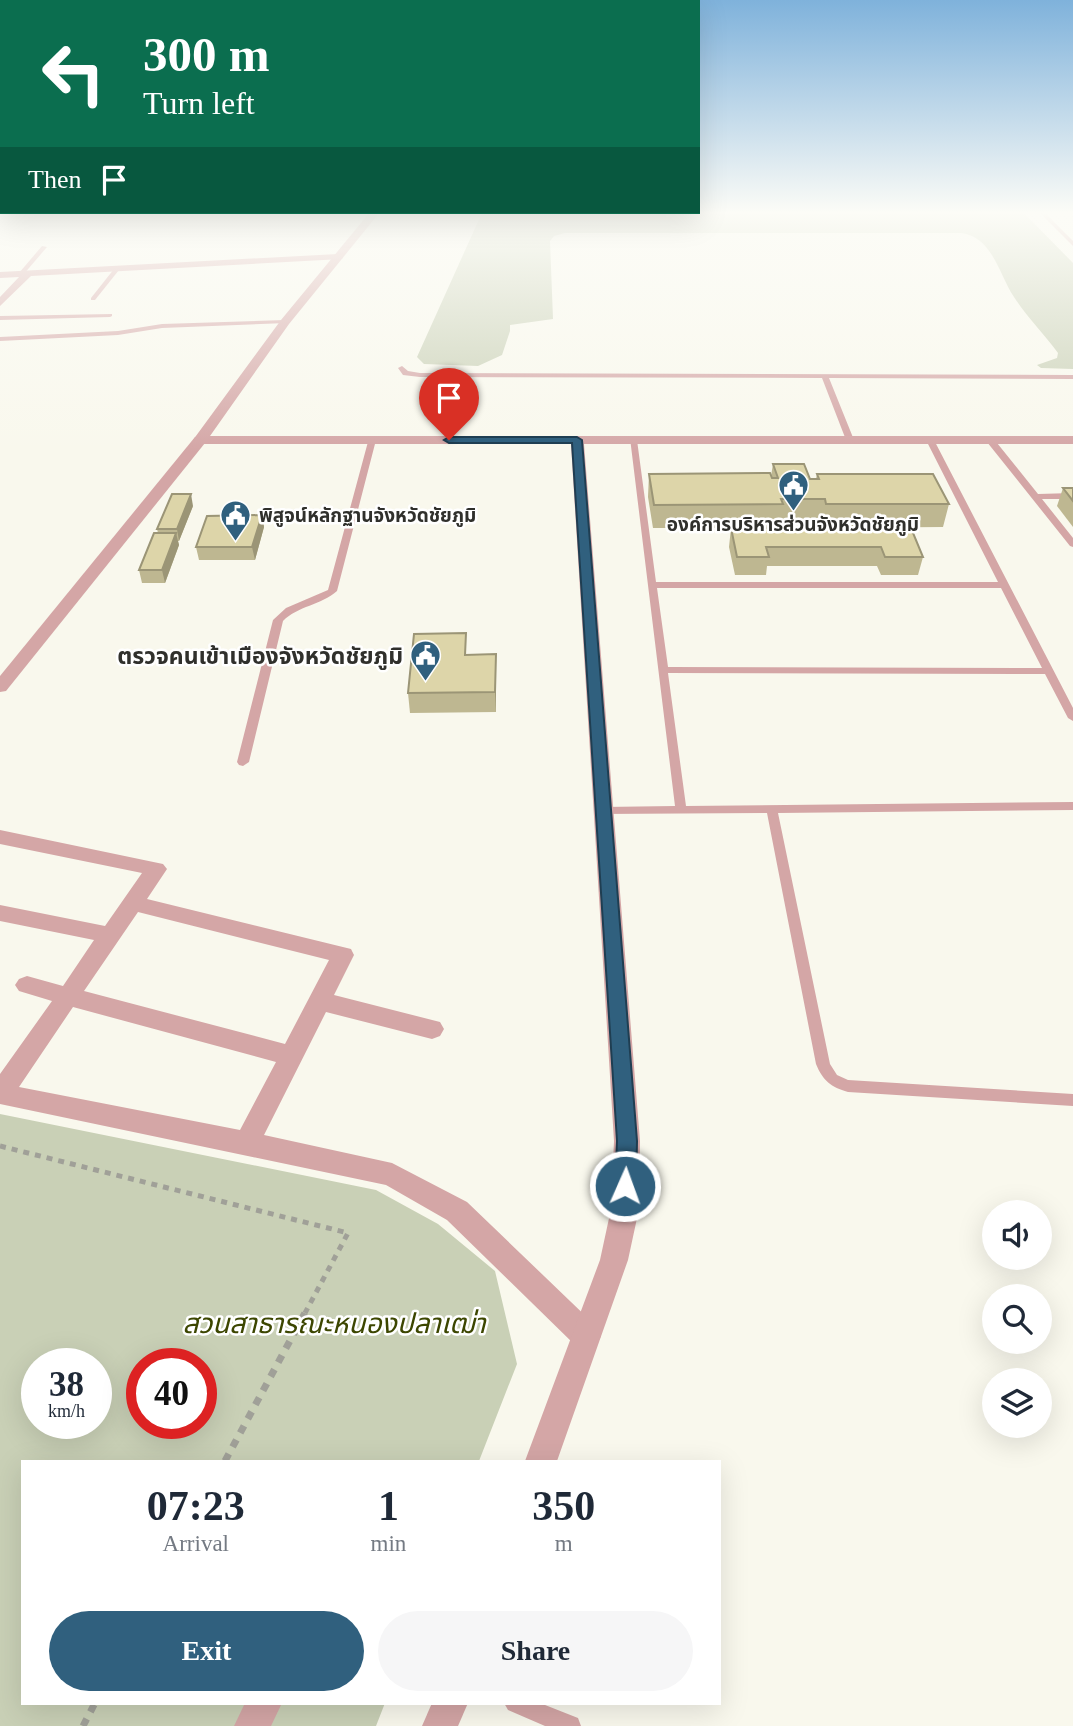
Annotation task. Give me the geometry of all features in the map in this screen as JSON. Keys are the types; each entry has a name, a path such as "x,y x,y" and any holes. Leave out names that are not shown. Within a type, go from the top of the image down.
{"street":[{"path":"0,687 200,440 310,292"},
{"path":"200,440 1073,440"},
{"path":"541,1460 614,1260 625,1209 627,1141 577,440"},
{"path":"0,837 156,869 0,1094 392,1175 457,1212 586,1336"},
{"path":"132,903 344,955 247,1143"},
{"path":"0,913 108,935"},
{"path":"27,985 292,1056"},
{"path":"320,1001 432,1029"},
{"path":"252,1726 263,1705"},
{"path":"440,1726 449,1705"}],"lane":[{"path":"93,299 99,292"},
{"path":"0,318 110,314"},
{"path":"0,339 118,334 162,326 285,322"},
{"path":"402,368 406,373 420,374 1073,377"},
{"path":"824,375 850,440"},
{"path":"243,762 278,620 285,611 324,597 332,591 372,440"},
{"path":"633,440 681,810"},
{"path":"930,440 1073,718"},
{"path":"990,440 1073,544"},
{"path":"1035,497 1073,496"},
{"path":"652,585 1005,585"},
{"path":"662,670 1049,671"},
{"path":"603,811 1073,806"},
{"path":"772,810 823,1064 828,1076 836,1083 848,1086 1073,1100"},
{"path":"520,1705 570,1726"}],"path":[{"path":"0,1146 348,1233 226,1460"},
{"path":"83,1726 94,1705"}],"green space":[{"path":"447,292 552,292 553,319 510,325 502,355 478,366 424,364 417,357"},
{"path":"1011,292 1073,292 1073,369 1041,368 1037,365 1057,358 1058,353"},
{"name":"สวนสาธารณะหนองปลาเฒ่า","path":"0,1114 376,1190 438,1224 495,1271 517,1364 479,1460 21,1460 21,1705 384,1705 376,1726 0,1726"}],"building":[{"path":"773,464 804,464 810,479 819,479 817,474 933,474 949,504 826,504 825,499 781,499 783,504 654,505 649,474 770,473 772,478 778,478"},
{"path":"1063,488 1073,488 1073,501"},
{"path":"172,494 191,494 177,529 157,529"},
{"path":"262,515 252,547 196,547 207,516"},
{"path":"731,528 911,528 923,557 885,557 881,547 766,547 769,557 737,557"},
{"path":"154,533 176,533 162,570 139,570"},
{"path":"466,633 465,655 496,654 495,692 408,693 414,634"}],"place":[{"name":"องค์การบริหารส่วนจังหวัดชัยภูมิ","path":"793,512"},
{"name":"พิสูจน์หลักฐานจังหวัดชัยภูมิ","path":"236,542"},
{"name":"ตรวจคนเข้าเมืองจังหวัดชัยภูมิ","path":"426,683"}],"route":[{"path":"449,440 577,440 627,1141 625,1186"}]}
